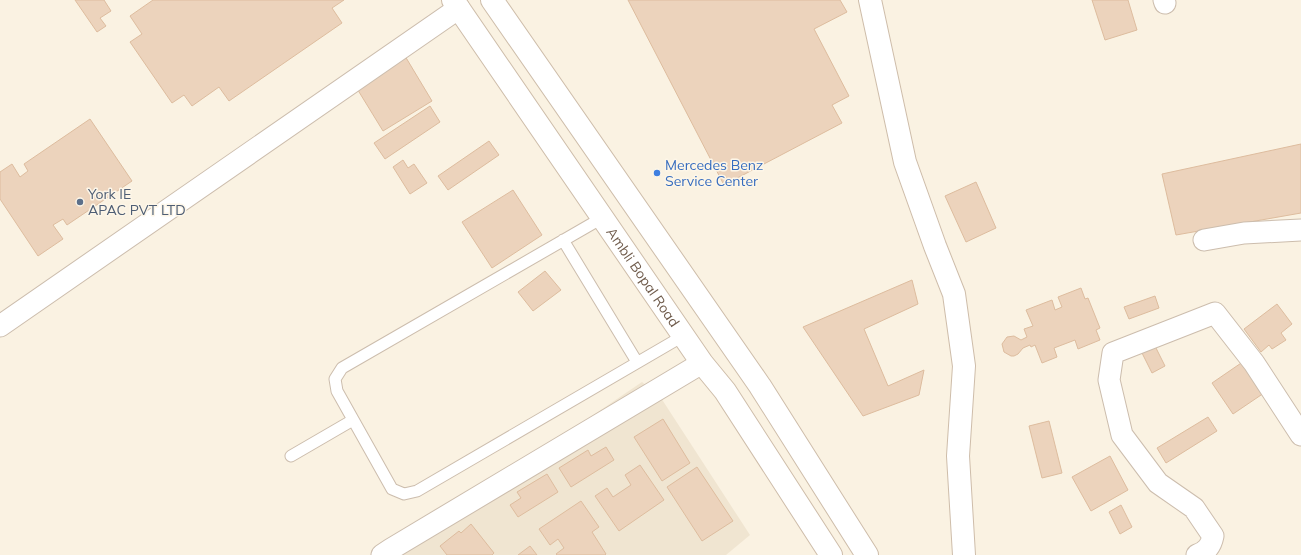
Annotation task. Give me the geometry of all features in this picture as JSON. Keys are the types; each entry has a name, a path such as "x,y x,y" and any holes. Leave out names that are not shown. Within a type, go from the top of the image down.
{"street":[{"path":"492,0 760,386 868,555"},
{"path":"870,0 905,162 934,246 954,294 964,366 958,456 964,555"},
{"path":"0,326 456,4"},
{"name":"Ambli Bopal Road","path":"456,4 682,336 725,391 830,555"},
{"path":"1204,240 1244,233 1301,230"},
{"path":"1197,555 1205,551 1212,543 1213,536 1194,508 1158,483 1122,435 1109,380 1113,353 1215,313 1254,363 1300,432"},
{"path":"389,553 702,363"}],"lane":[{"path":"602,218 342,368 335,379 337,391 392,489 404,494 417,491 682,336"},
{"path":"563,240 637,362"},
{"path":"291,456 353,420"}],"shaded area":[{"path":"642,382 661,398 750,535 726,555 387,555"}],"building":[{"path":"75,0 104,0 111,11 100,18 106,26 97,32"},
{"path":"153,0 344,0 332,8 342,23 229,101 219,87 192,106 184,95 172,103 130,42 142,34 130,16"},
{"path":"628,0 840,0 847,12 814,29 849,96 832,105 842,123 724,185"},
{"path":"1092,0 1128,0 1137,30 1105,40"},
{"path":"405,56 432,101 383,131 356,87"},
{"path":"430,106 440,122 385,159 374,143"},
{"path":"90,119 132,181 67,225 63,219 53,225 63,239 38,256 0,199 0,172 12,164 20,177 28,171 24,164"},
{"path":"489,141 499,155 448,190 438,176"},
{"path":"1301,144 1301,213 1176,235 1162,174"},
{"path":"403,160 408,168 414,164 427,183 410,194 393,167"},
{"path":"976,182 996,228 966,242 945,196"},
{"path":"513,190 542,235 492,268 462,222"},
{"path":"545,271 561,290 533,311 518,292"},
{"path":"912,280 918,304 864,329 888,386 924,370 919,395 863,416 803,327"},
{"path":"1081,288 1085,299 1088,298 1100,328 1096,330 1100,340 1078,349 1075,340 1054,348 1057,357 1042,363 1035,345 1031,347 1030,345 1023,348 1014,356 1004,352 1002,344 1007,337 1014,336 1021,340 1027,337 1024,329 1033,326 1026,310 1052,300 1055,310 1062,307 1058,297"},
{"path":"1155,296 1159,308 1129,319 1124,307"},
{"path":"1277,304 1292,324 1281,333 1286,340 1272,349 1269,345 1261,352 1244,329"},
{"path":"1152,340 1165,366 1152,373 1139,347"},
{"path":"1247,359 1264,393 1233,414 1212,383"},
{"path":"1208,417 1217,431 1166,463 1157,448"},
{"path":"663,419 690,463 662,481 634,437"},
{"path":"1049,421 1062,473 1042,478 1029,426"},
{"path":"606,447 614,460 571,487 559,468 588,450 591,456"},
{"path":"1110,456 1128,490 1091,511 1072,477"},
{"path":"640,465 664,500 619,531 595,496 607,488 613,497 631,485 625,475"},
{"path":"697,467 733,521 702,541 667,487"},
{"path":"547,474 558,492 518,517 510,505 521,498 517,492"},
{"path":"581,501 599,527 592,532 606,554 557,555 556,554 564,548 558,539 550,545 539,529"},
{"path":"1121,505 1132,527 1120,534 1109,512"},
{"path":"471,524 494,553 492,555 447,555 440,546 459,531 461,533"},
{"path":"530,546 537,555 518,555"}],"place":[{"name":"Mercedes Benz Service Center","path":"657,173"},
{"name":"York IE APAC PVT LTD","path":"80,202"}]}
